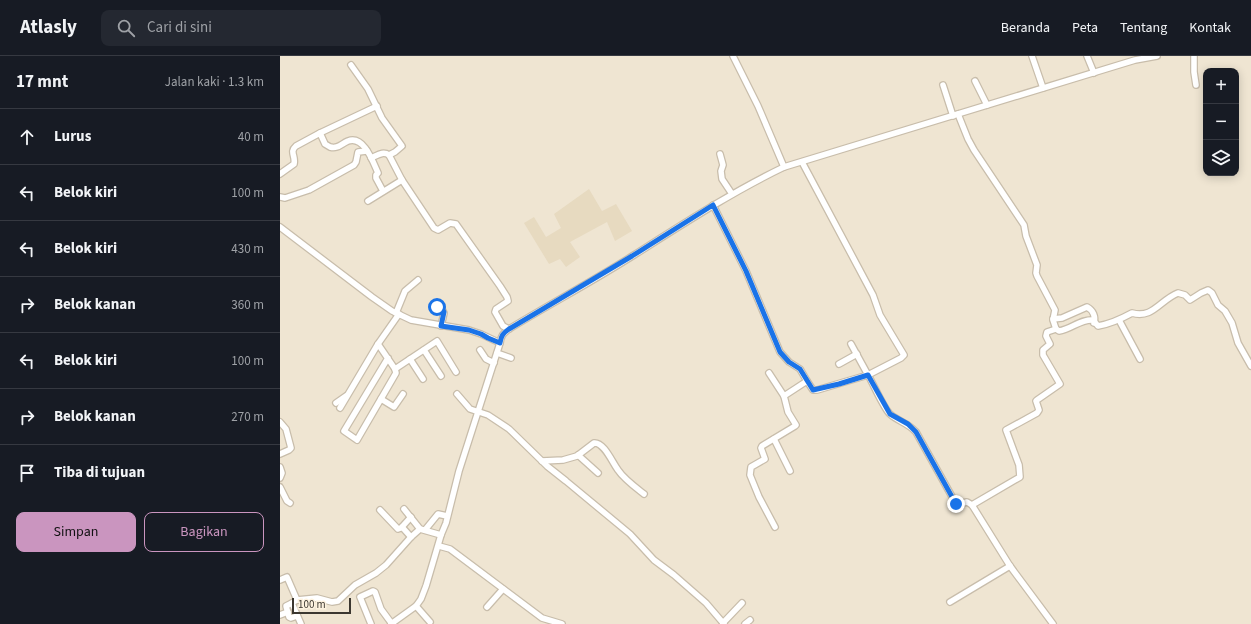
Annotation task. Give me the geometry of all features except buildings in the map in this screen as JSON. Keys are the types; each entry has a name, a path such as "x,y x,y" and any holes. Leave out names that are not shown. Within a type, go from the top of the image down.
{"street":[{"path":"732,56 758,106 784,167"},
{"path":"1032,56 1043,88"},
{"path":"1087,56 1094,73"},
{"path":"371,624 360,597 374,591 381,609 391,624 416,606 421,599 439,546 458,472 501,338 509,329 632,256 713,205 758,179 784,167 1094,73 1133,58 1157,56"},
{"path":"1194,56 1196,85"},
{"path":"350,65 368,90 382,118 402,146 390,154 383,152 371,158"},
{"path":"975,81 987,105"},
{"path":"943,85 974,150 1024,224 1026,236 1037,265 1037,276 1055,310 1053,319 1056,329"},
{"path":"280,174 294,164 295,159 292,151 296,146 377,106"},
{"path":"320,133 325,144 330,148 339,147 347,141 354,140 362,144 378,173 376,178 383,191"},
{"path":"280,197 285,198 309,190 354,165 358,152 367,151"},
{"path":"390,154 402,180 436,230 450,223 458,225 508,298 507,302 495,311 502,325 509,329"},
{"path":"720,154 723,165 721,172 722,179 732,194"},
{"path":"713,205 746,271 780,352 789,362 800,369 813,390 868,375 904,355 880,315 873,295 802,162"},
{"path":"368,200 402,180"},
{"path":"281,230 372,298 398,314 411,320 469,330 500,343"},
{"path":"338,406 349,393 398,314 405,291 418,280"},
{"path":"972,506 1020,477 1019,465 1006,430 1036,413 1039,410 1036,401 1059,386 1059,382 1042,352 1050,344 1046,336 1047,332 1056,329 1059,331 1066,330 1083,320 1093,320 1094,323 1100,326 1120,320 1132,313 1140,315 1147,314 1178,293 1185,295 1190,300 1208,290 1232,323 1238,343 1251,366"},
{"path":"437,307 442,309 444,312 441,326"},
{"path":"1053,319 1062,318 1087,307 1096,318 1094,323"},
{"path":"1120,320 1140,359"},
{"path":"395,369 437,341 456,372"},
{"path":"378,344 388,358 395,369 396,375 357,440 344,431 388,358"},
{"path":"851,344 890,414 908,424 916,432 955,502 959,504 967,502 972,506 1010,566 1053,624"},
{"path":"424,350 441,376"},
{"path":"480,350 486,358 494,363"},
{"path":"497,353 511,358"},
{"path":"839,364 857,354"},
{"path":"410,359 423,378"},
{"path":"769,372 784,396 788,412 796,425 794,428 762,446 761,448 765,459 751,466 750,475 759,497 775,527"},
{"path":"784,396 808,382"},
{"path":"381,399 394,407 403,394"},
{"path":"457,394 470,409 488,415 515,434 542,461 630,534 654,560 674,574 706,603 723,624 742,603"},
{"path":"280,422 286,429 291,448 280,454"},
{"path":"774,439 790,471"},
{"path":"542,461 563,460 578,455 596,442 600,444 610,456 620,474 644,494"},
{"path":"578,455 598,473"},
{"path":"280,467 282,473 280,478"},
{"path":"280,487 287,501 290,503"},
{"path":"404,509 422,529 441,535"},
{"path":"380,510 399,529 411,517"},
{"path":"297,616 290,618 286,606 294,602 316,598 332,602 338,601 355,585 376,573 386,565 411,537 438,514 447,516"},
{"path":"402,527 411,537"},
{"path":"439,546 450,549 542,618 562,624"},
{"path":"950,602 1010,566"},
{"path":"280,580 287,577 297,616 301,624"},
{"path":"487,607 503,589"},
{"path":"416,606 430,622"},
{"path":"280,614 288,612"}],"shaded area":[{"path":"589,189 602,211 616,204 632,231 615,241 607,222 570,242 580,257 566,267 560,259 549,264 524,223 534,217 546,237 561,228 554,214"}],"route":[{"path":"437,307 444,311 441,326 469,330 500,343 504,333 509,329 632,256 713,205 746,271 780,352 789,362 800,369 813,390 868,375 890,414 908,424 916,432 956,504"}]}
